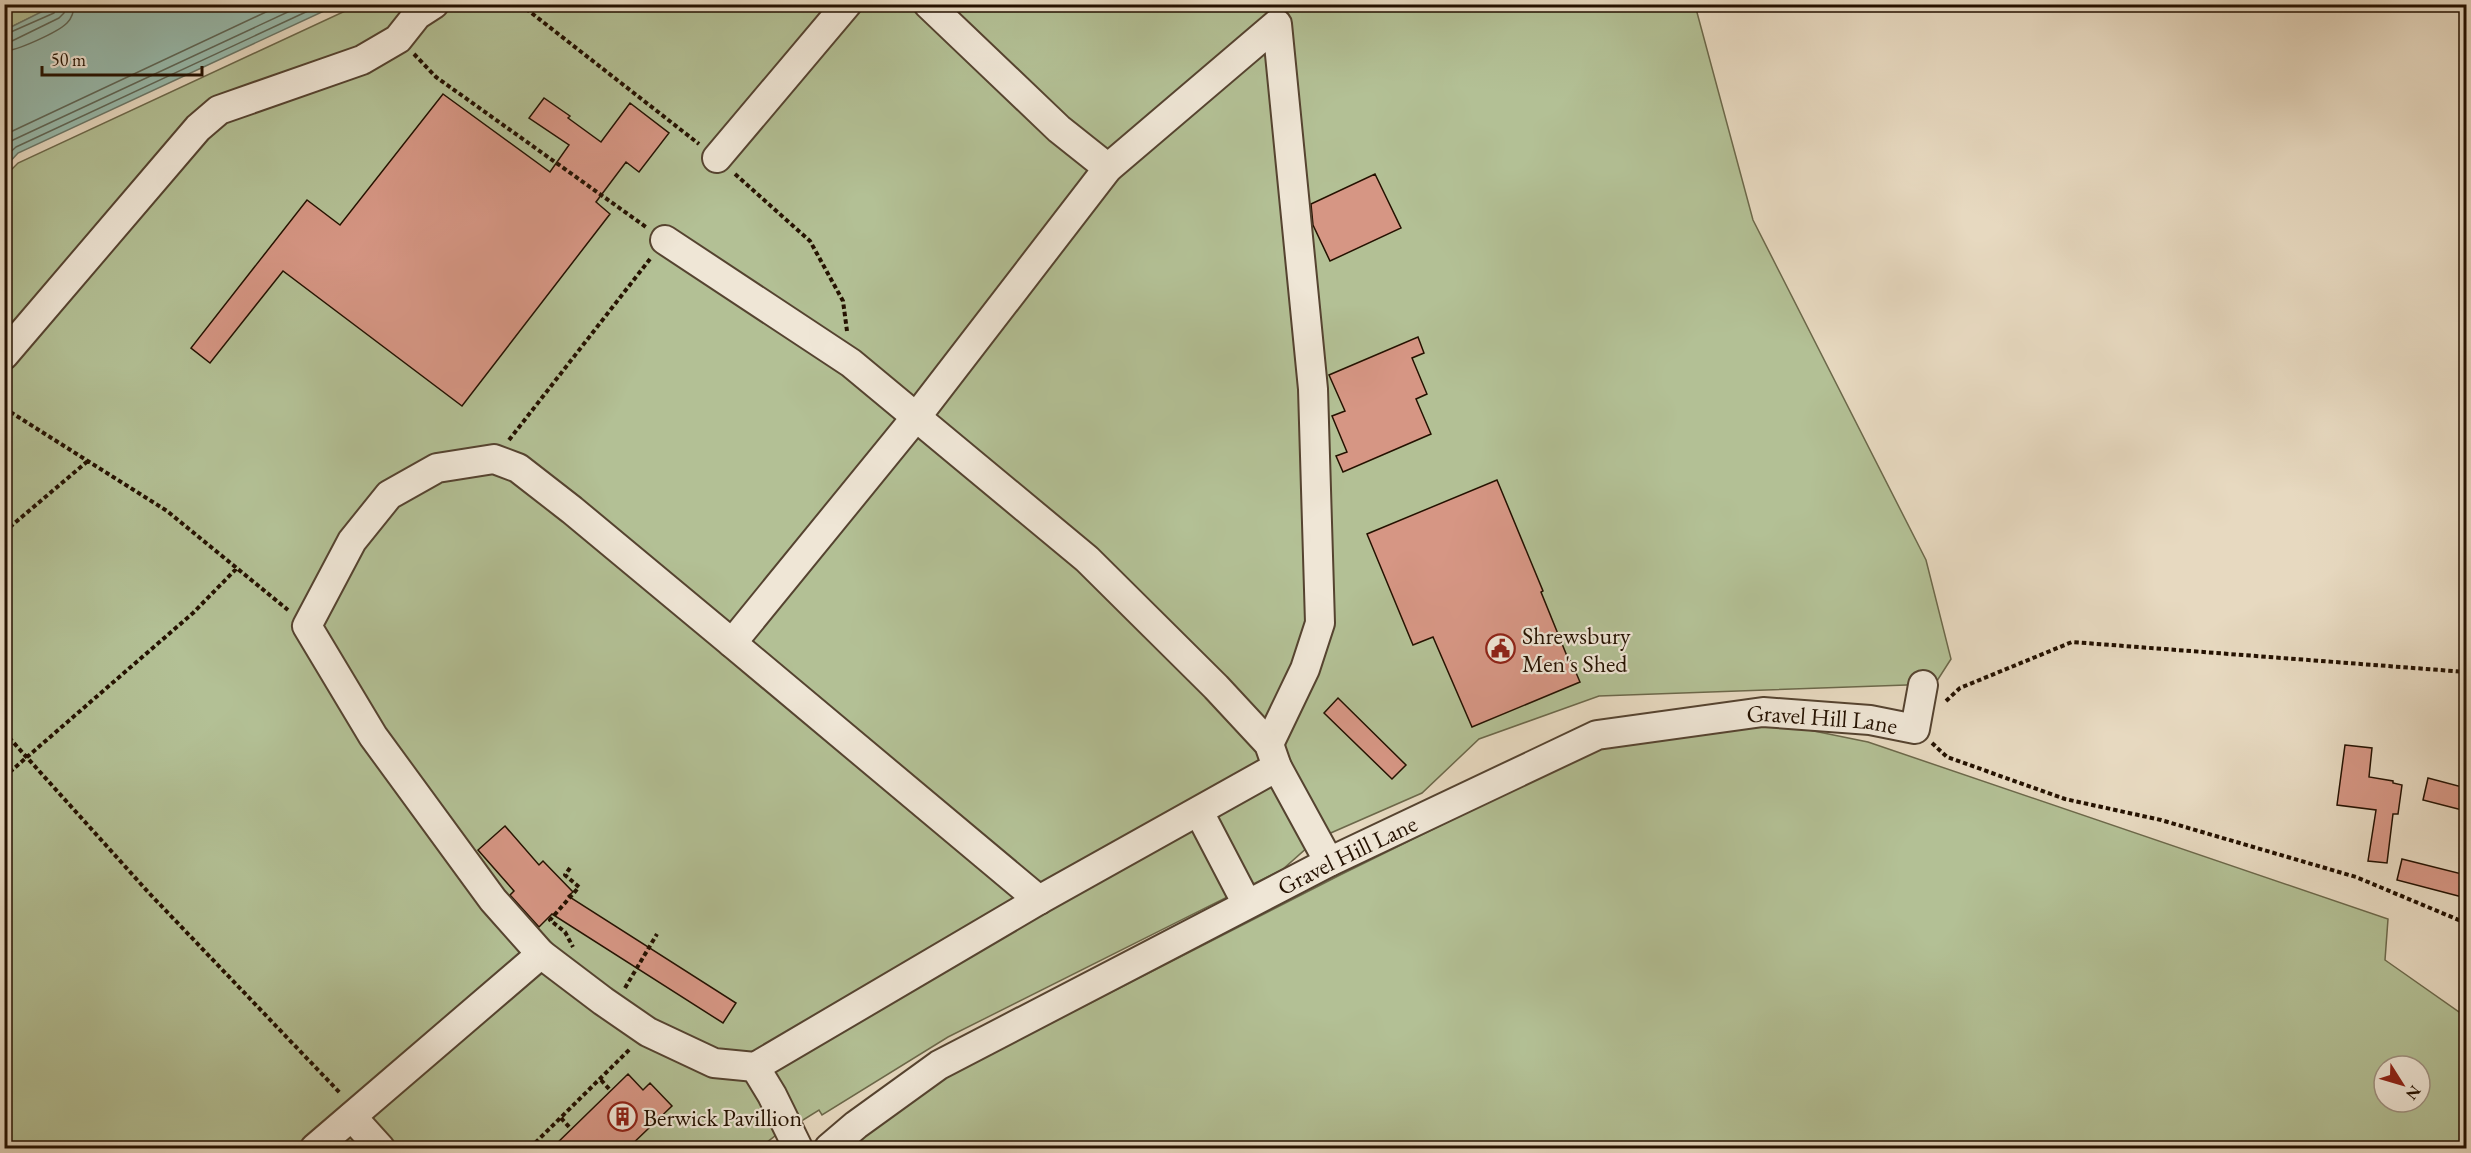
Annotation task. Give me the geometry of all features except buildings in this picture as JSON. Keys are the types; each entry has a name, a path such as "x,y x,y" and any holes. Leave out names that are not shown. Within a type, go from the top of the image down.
{"street":[{"path":"4,355 198,128 219,110 362,60 398,39 417,15 434,4"},
{"path":"717,158 847,4"},
{"path":"928,4 1059,129 1108,168"},
{"path":"732,643 916,416 1108,168 1275,14"},
{"path":"1039,900 572,510 518,468 494,459 437,468 388,495 352,542 307,626 373,735 493,900 549,960 648,1032 714,1063 755,1067 1039,900 1199,812 1273,756 1320,623 1313,389 1275,14"},
{"path":"665,240 850,363 1087,559 1216,687 1273,756 1329,862"},
{"path":"1915,729 1923,685"},
{"name":"Gravel Hill Lane","path":"829,1149 856,1125 939,1065 1329,862 1597,735 1763,712 1870,720 1915,729"},
{"path":"1199,812 1247,904"},
{"path":"315,1149 549,960"},
{"path":"755,1067 772,1095 798,1149"},
{"path":"355,1115 380,1149"}],"path":[{"path":"398,39 436,77 665,240 494,459"},
{"path":"4,408 167,511 307,626"},
{"path":"4,532 89,460"},
{"path":"4,777 193,613 238,567"},
{"path":"2466,672 2072,642 1960,688 1915,729 1947,757 2065,799 2161,820 2356,877 2466,923"},
{"path":"4,732 26,759 355,1115"},
{"path":"549,960 573,946 565,932 550,920 579,887 565,875 570,868"},
{"path":"638,966 657,934"},
{"path":"533,1147 648,1032"},
{"path":"601,1080 611,1091"},
{"path":"561,1118 571,1129"}],"shaded area":[{"path":"5,5 57,5 5,30"},
{"path":"358,5 1695,5 1753,220 1926,560 1951,659 1935,684 1599,696 1479,739 1422,793 1317,839 1283,869 948,1037 822,1115 819,1110 788,1126 762,1146 759,1142 748,1148 5,1148 4,177 18,163"},
{"path":"1769,722 1868,742 2388,919 2385,960 2466,1017 2466,1148 847,1148 907,1097 1340,875 1602,746"}],"water":[{"path":"57,4 337,5 18,153 5,167 5,30"}],"place":[{"name":"Shrewsbury Men's Shed","path":"1501,649"},
{"name":"Berwick Pavillion","path":"622,1117"}]}
